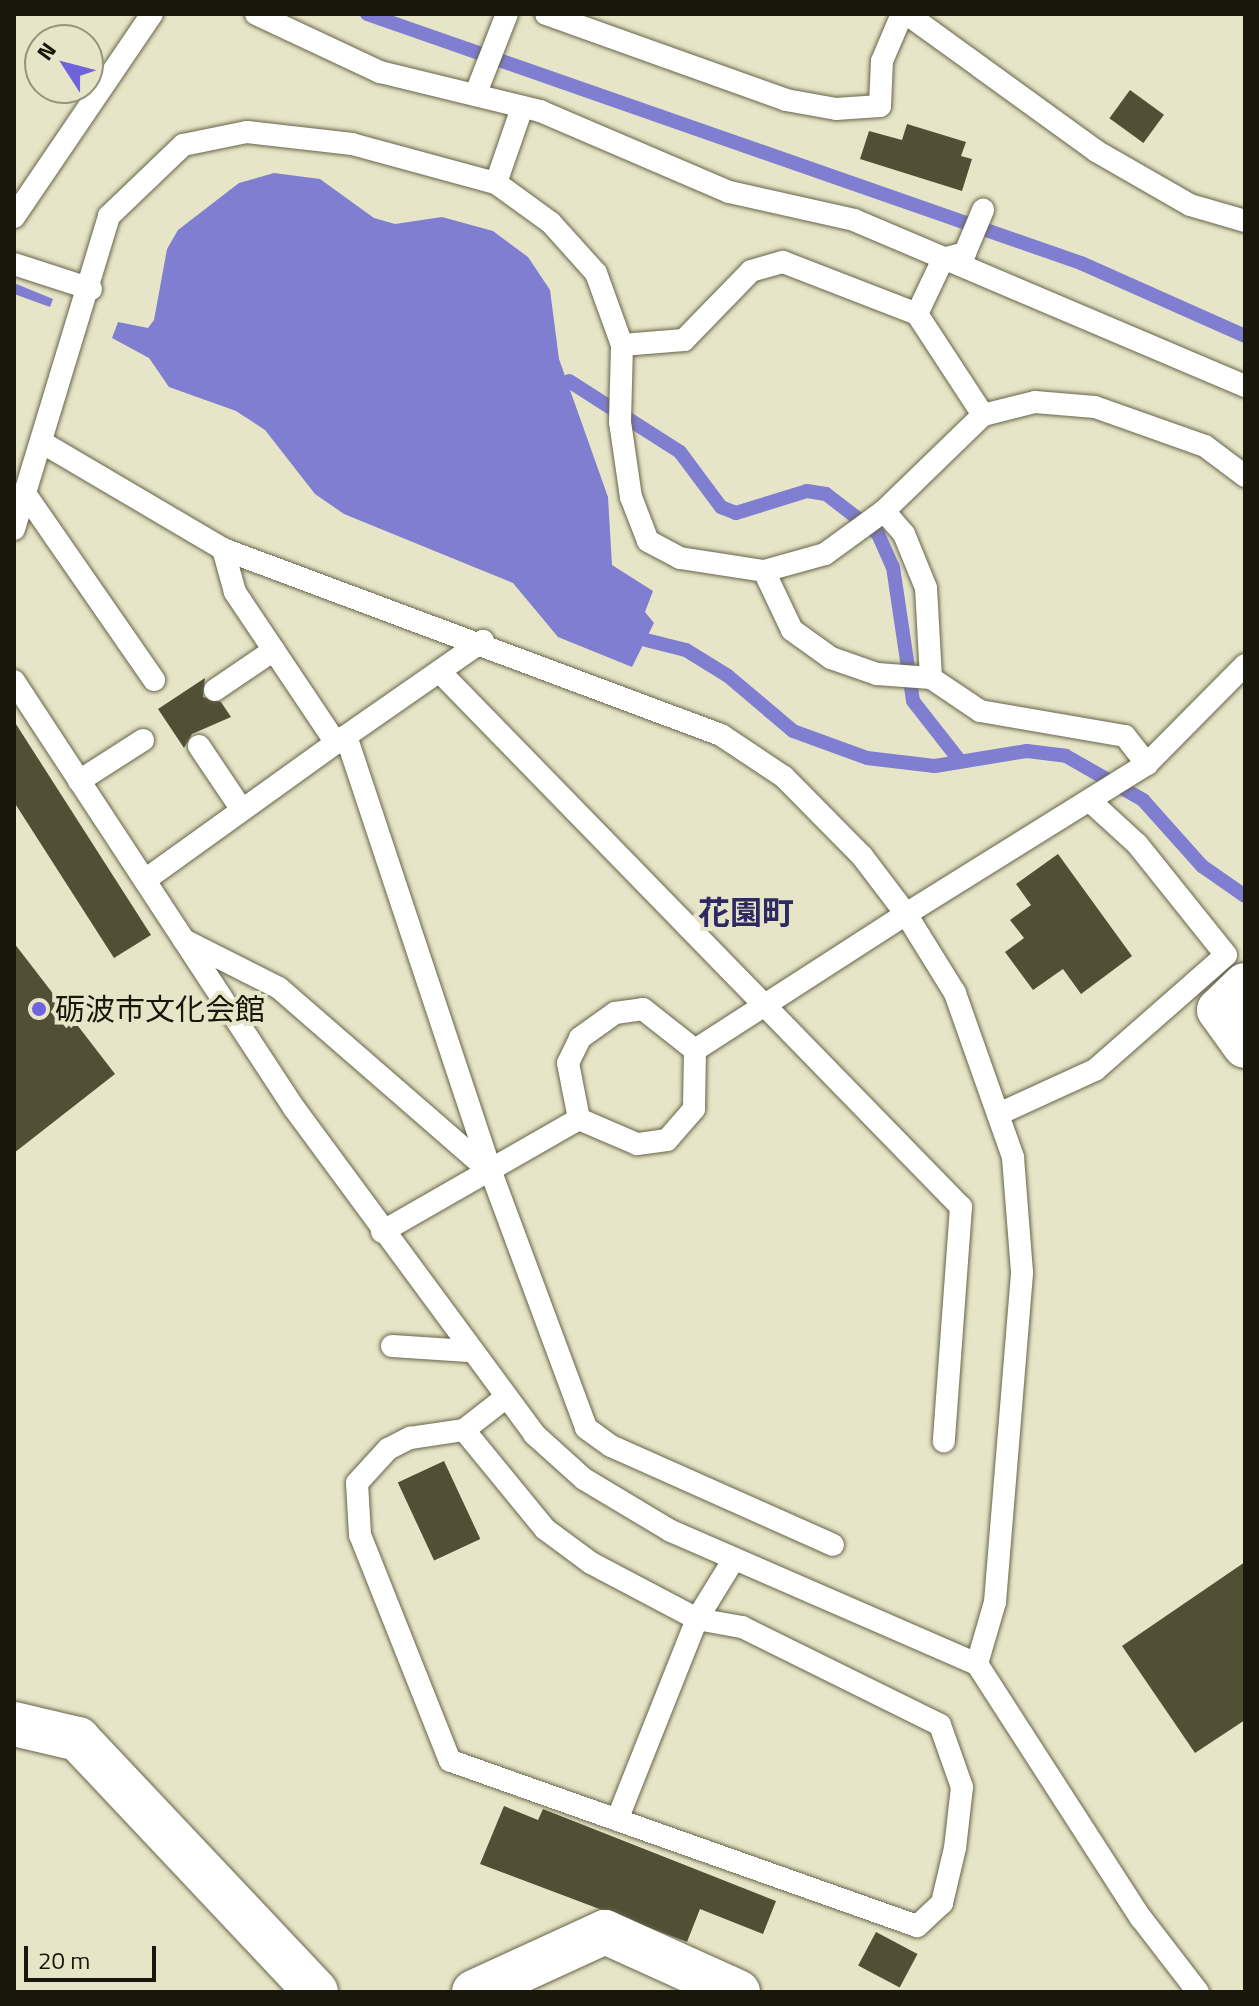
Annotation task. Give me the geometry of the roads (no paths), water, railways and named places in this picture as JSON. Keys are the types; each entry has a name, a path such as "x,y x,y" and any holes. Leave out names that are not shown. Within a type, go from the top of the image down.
{"street":[{"path":"1245,985 1219,1010 1245,1046"},
{"path":"14,1724 78,1739 316,1992"},
{"path":"474,1992 605,1932 738,1992"}],"lane":[{"path":"14,217 152,14"},
{"path":"256,14 380,72 476,93 521,111 581,126 729,192 854,220 1245,386"},
{"path":"476,93 507,14"},
{"path":"546,14 589,22 786,100 836,109 880,106 882,61 904,14 1096,151 1190,205 1245,221"},
{"path":"496,183 521,111"},
{"path":"14,529 91,289 109,216 183,145 247,132 352,144 496,183 551,223 596,273 622,345 620,422 631,497 648,541 680,558 764,571 825,554 884,511 983,415 1035,402 1095,407 1205,446 1245,476"},
{"path":"917,314 943,259 965,253 983,210"},
{"path":"622,345 684,340 751,271 783,262 917,314 983,415"},
{"path":"14,264 91,289"},
{"path":"43,443 223,549 483,641 721,735 784,777 862,856 906,914 955,993 1001,1113 1013,1157 1022,1272 995,1602 977,1664"},
{"path":"26,495 154,680"},
{"path":"884,511 904,534 926,588 931,678"},
{"path":"223,549 235,592 341,739 491,1172 586,1428 611,1446 833,1545"},
{"path":"764,571 792,630 831,658 877,674 931,678 980,711 1125,736 1147,764"},
{"path":"145,880 483,641"},
{"path":"215,690 274,650"},
{"path":"695,1050 1147,764 1245,665"},
{"path":"440,672 770,1003 961,1207 944,1441"},
{"path":"14,681 183,940 382,1232 505,1398 584,1479 734,1559 977,1664 1141,1918 1198,1992"},
{"path":"79,781 143,740"},
{"path":"199,746 242,810"},
{"path":"1001,1113 1095,1070 1226,955 1137,844 1091,802"},
{"path":"183,940 279,988 491,1172"},
{"path":"579,1119 568,1063 580,1038 615,1013 643,1009 695,1050"},
{"path":"579,1119 637,1144 667,1140 694,1109 695,1050"},
{"path":"382,1232 579,1119"},
{"path":"392,1346 469,1351"},
{"path":"464,1430 545,1529 697,1619 742,1627 940,1725 962,1787 942,1903 917,1926 892,1923 619,1815 450,1761 360,1535 357,1483 371,1463 410,1438 464,1430 505,1398"},
{"path":"619,1815 697,1619 734,1559"}],"waterway":[{"path":"367,14 1081,263 1245,336"},
{"path":"569,381 680,452 721,507 736,513 807,491 826,494 878,534 893,567 913,701 960,761"},
{"path":"646,640 686,650 728,676 793,731 867,758 935,766 1027,751 1066,756 1143,800 1202,866 1245,896"}],"place":[{"name":"砺波市文化会館","path":"39,1009"}],"district":[{"name":"花園町","path":"746,912"}]}
